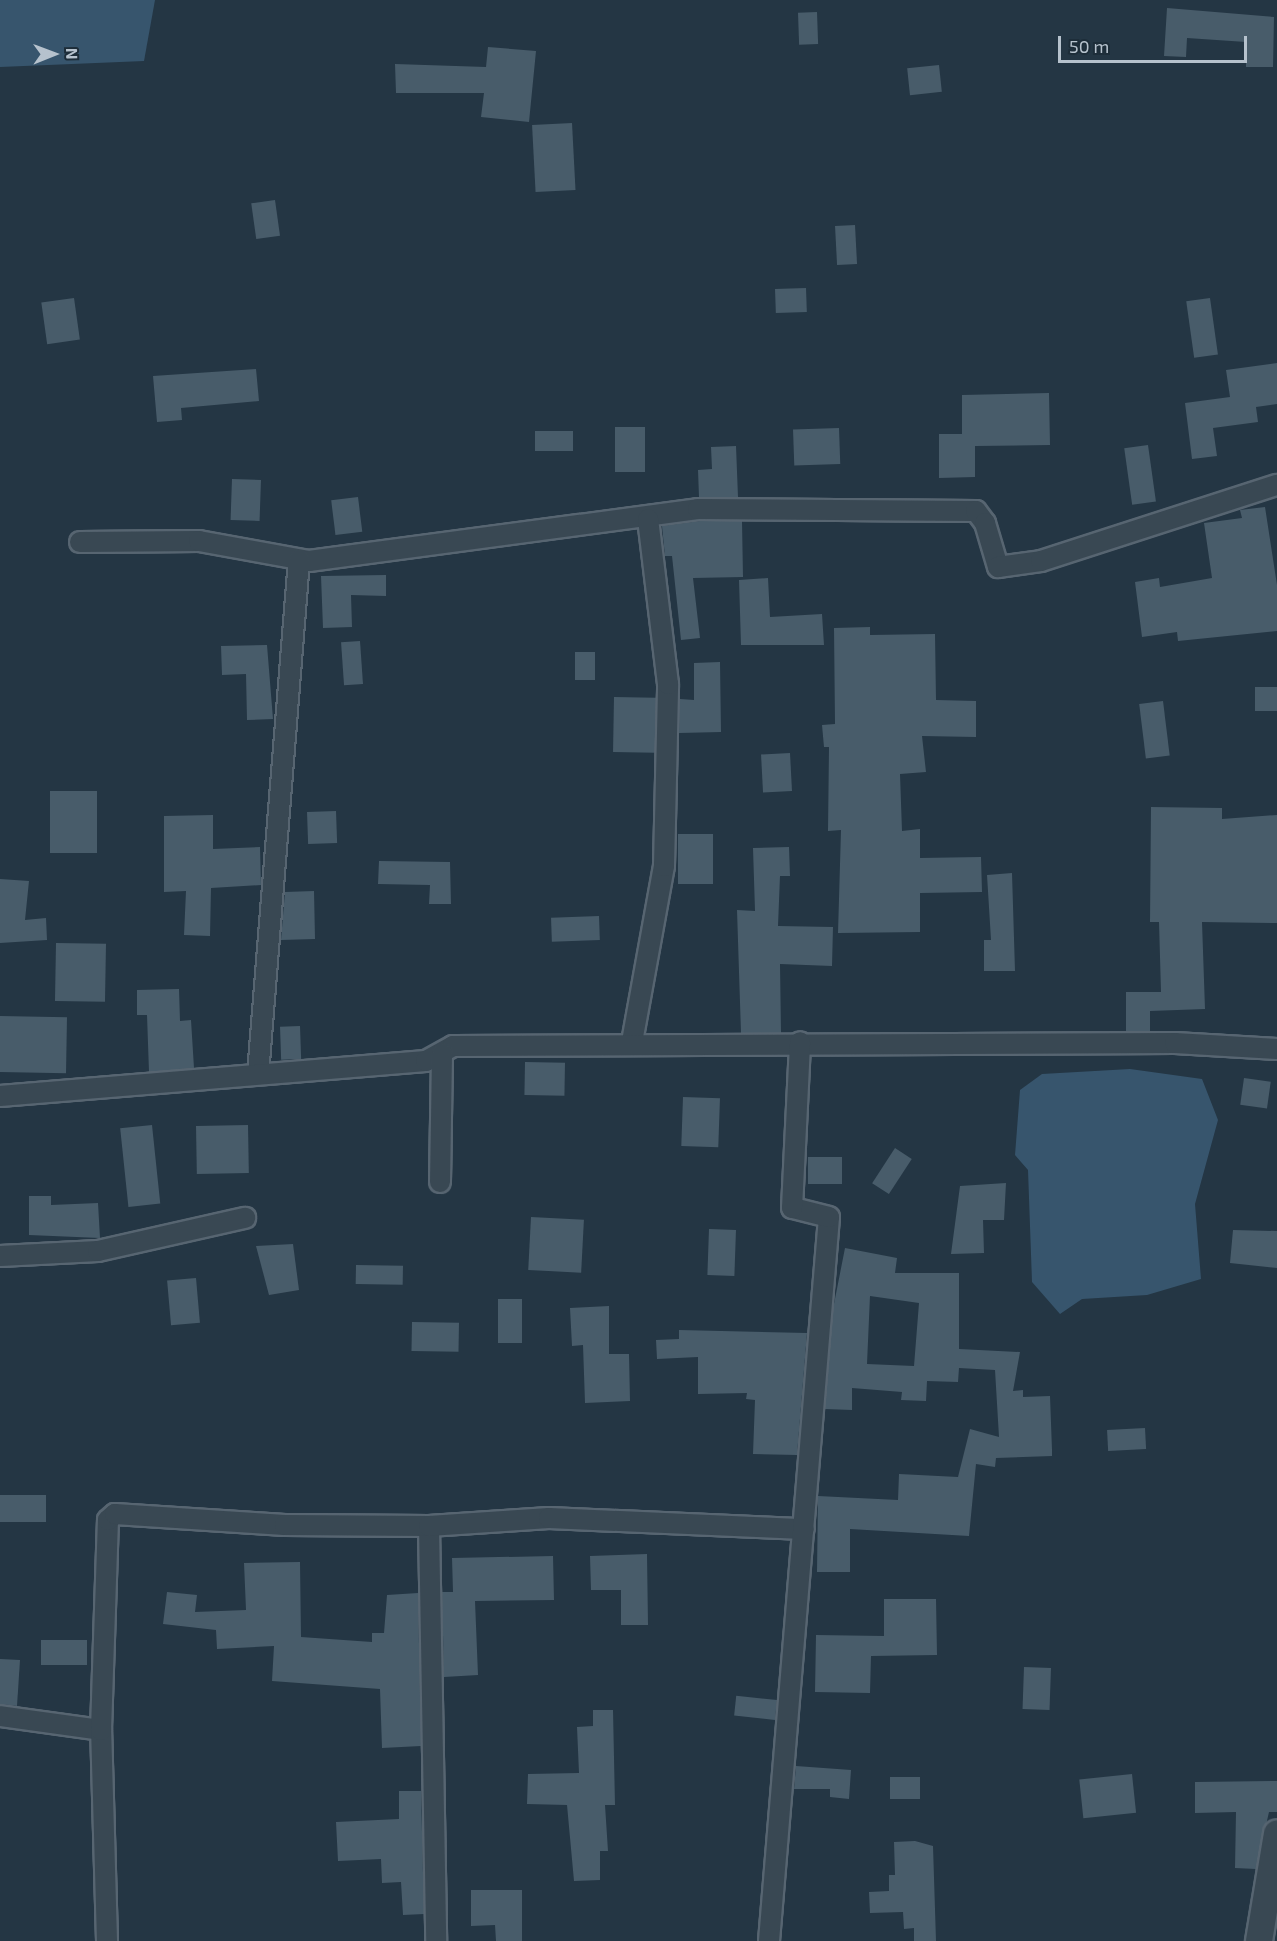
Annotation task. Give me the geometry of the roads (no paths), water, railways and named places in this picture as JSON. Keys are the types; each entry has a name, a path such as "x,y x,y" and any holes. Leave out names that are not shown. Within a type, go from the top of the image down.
{"street":[{"path":"80,542 199,541 299,560 648,519 704,509 976,511 986,524 998,567 1041,561 1277,484"},
{"path":"632,1042 664,866 668,684 648,519"},
{"path":"258,1074 299,560"},
{"path":"0,1096 426,1061 453,1046 632,1042 800,1042 1277,1049"},
{"path":"769,1941 829,1217 792,1208 800,1042"},
{"path":"440,1182 442,1053"},
{"path":"0,1256 98,1251 245,1218"},
{"path":"107,1941 101,1730 108,1520 115,1514 285,1525 429,1526 549,1518 804,1529"},
{"path":"429,1526 436,1941"},
{"path":"0,1716 101,1730"},
{"path":"1258,1941 1277,1834"}],"water":[{"path":"0,0 155,0 144,61 0,67"},
{"path":"1130,1069 1202,1079 1218,1120 1195,1204 1201,1279 1147,1295 1082,1299 1060,1314 1032,1282 1028,1170 1015,1155 1020,1090 1042,1074"}]}
